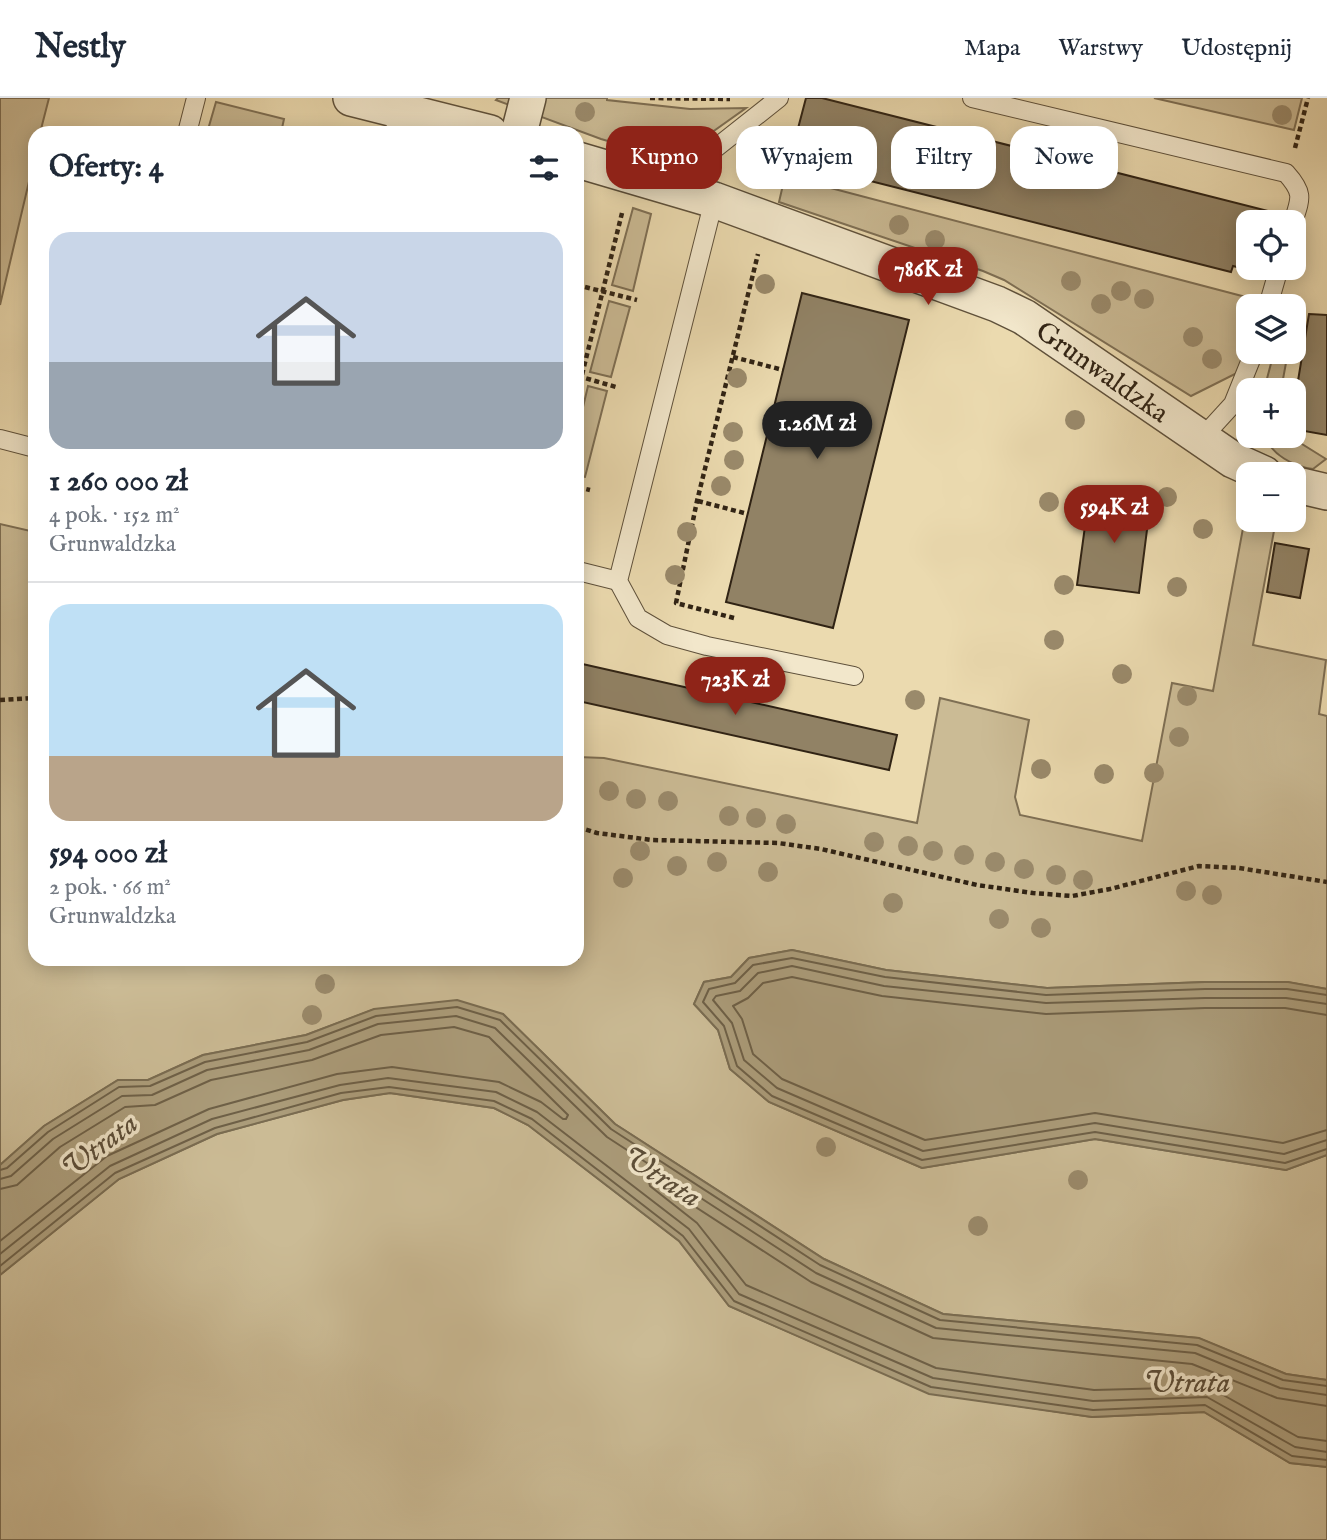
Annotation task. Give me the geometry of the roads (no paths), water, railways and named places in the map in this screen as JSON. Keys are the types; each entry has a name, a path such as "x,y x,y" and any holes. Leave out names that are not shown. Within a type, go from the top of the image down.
{"street":[{"path":"351,98 397,122 430,126"},
{"path":"521,126 528,98"},
{"name":"Grunwaldzka","path":"584,162 606,168"},
{"name":"Grunwaldzka","path":"678,189 966,291 1015,313 1237,462"},
{"path":"1306,487 1327,492"}],"lane":[{"path":"189,126 196,98"},
{"path":"972,98 1286,173 1297,184 1301,196 1297,210"},
{"path":"722,143 776,100"},
{"path":"714,200 618,581 638,618 667,635 707,646 854,676"},
{"path":"1201,439 1233,404 1249,364"},
{"path":"0,439 28,446"},
{"path":"584,572 618,581"}],"water":[{"path":"792,950 886,970 1047,988 1288,982 1327,989 1327,1155 1286,1170 1095,1139 922,1168 769,1102 730,1069 718,1030 694,1004 704,982 731,977 749,958"},
{"name":"Utrata","path":"457,1000 503,1014 615,1124 824,1259 943,1314 1199,1338 1286,1374 1327,1380 1327,1467 1290,1463 1204,1412 1092,1417 929,1394 729,1306 679,1241 528,1125 494,1108 390,1093 343,1100 217,1134 119,1179 0,1275 0,1165 44,1126 118,1080 148,1080 203,1055 306,1035 374,1009"}]}
